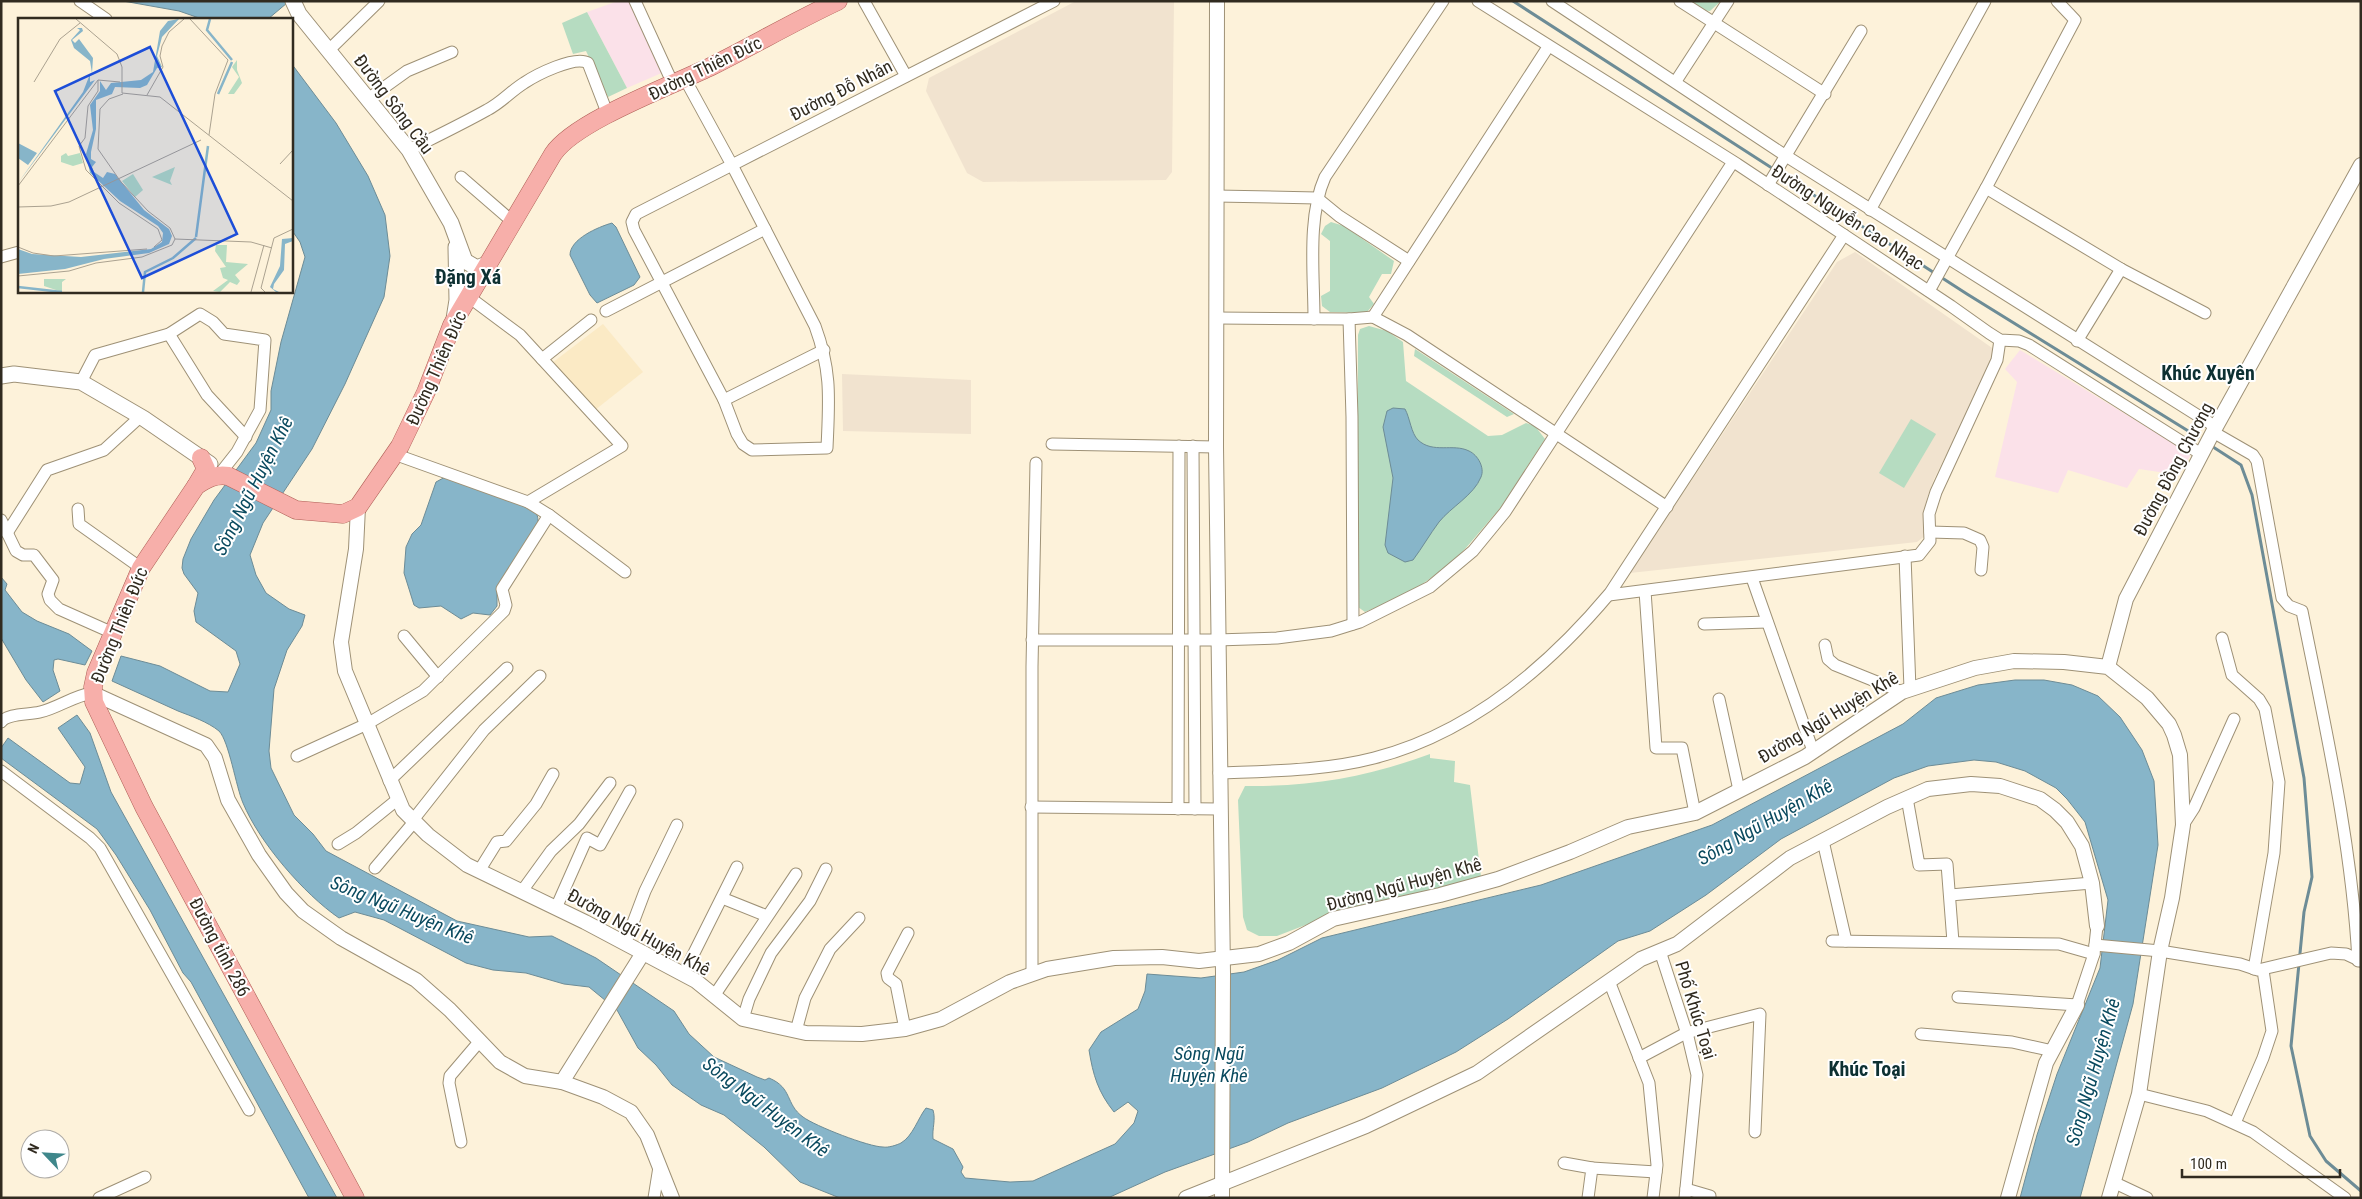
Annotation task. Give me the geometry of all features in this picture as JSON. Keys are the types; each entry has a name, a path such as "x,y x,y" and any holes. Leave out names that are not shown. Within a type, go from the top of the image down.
{"main road":[{"name":"Đường Sông Cầu","path":"293,1 300,14 409,150 451,223 468,264 479,268 489,263"},
{"name":"Đường Thiên Đức","path":"358,507 394,454 426,392 452,325 558,147 571,135 608,115 838,1"},
{"name":"Đường Sông Cầu","path":"452,325 457,300 456,235"},
{"path":"1,376 14,374 81,382 140,417 225,474 296,510 335,514 349,513 358,507"},
{"path":"196,486 206,468 201,458"},
{"path":"196,486 212,476 225,474"},
{"name":"Đường Thiên Đức","path":"92,693 93,682 141,568 196,486"},
{"name":"Đường tỉnh 286","path":"92,693 94,702 116,751 144,807 355,1198"}],"street":[{"path":"80,1 105,18"},
{"path":"329,50 379,1"},
{"path":"634,1 679,81 732,165 815,326 824,350 830,384 827,448 752,450 747,448 737,434 724,400 660,281"},
{"path":"864,1 906,76"},
{"name":"Đường Đỗ Nhân","path":"660,281 634,230 633,217 1054,1"},
{"path":"1217,1 1216,447 1222,966 1222,1198"},
{"path":"1314,319 1316,198 1325,177 1442,1"},
{"name":"Đường Nguyễn Cao Nhạc","path":"1478,1 1548,47 1733,162 1770,182 1844,235 1931,288 2000,340 2019,340 2209,439"},
{"path":"1552,1 1676,81 1785,157 1870,210 1946,261 2077,340 2209,439 2253,455 2257,461 2282,598 2289,606 2302,611 2335,784 2354,901 2359,961"},
{"path":"1680,1 1825,94"},
{"path":"1676,81 1728,1"},
{"path":"1870,210 1985,1"},
{"path":"1931,288 2074,20 2057,1"},
{"path":"1770,182 1825,94 1861,31"},
{"path":"1373,317 1548,47"},
{"path":"368,99 407,71 452,52"},
{"path":"409,150 489,110 524,83 550,70 576,61 583,60 588,63 608,115"},
{"path":"1032,640 1217,640 1316,634 1353,624 1411,599 1430,587 1473,551 1505,512 1733,162"},
{"name":"Đường Đồng Chương","path":"2108,666 2126,599 2209,439 2361,165"},
{"path":"462,177 514,222"},
{"path":"1986,188 2121,269 2205,313"},
{"path":"1216,196 1316,198 1339,216 1409,261"},
{"path":"606,311 660,281 765,229"},
{"path":"1219,773 1307,769 1373,759 1440,733 1488,706 1535,672 1609,595 1844,235"},
{"path":"1,256 18,252"},
{"path":"2077,340 2121,269"},
{"path":"469,297 520,335 622,446 528,502"},
{"path":"81,382 96,355 169,334 200,314 213,322 224,334 265,340 260,410 225,474"},
{"path":"1217,318 1349,319 1373,317 1415,340 1667,507"},
{"path":"1349,319 1352,417 1353,624"},
{"path":"542,359 591,320"},
{"path":"169,334 207,395 246,437"},
{"path":"1609,595 1919,555 1930,541 1929,514 1936,492 1997,360 2000,340"},
{"path":"724,400 824,350"},
{"path":"8,533 47,470 104,450 140,417"},
{"path":"1052,444 1216,447"},
{"path":"1178,808 1179,446"},
{"path":"1194,446 1195,809"},
{"path":"394,454 528,502 549,514 625,572"},
{"path":"1032,974 1032,640 1036,463"},
{"name":"Đường Ngũ Huyện Khê","path":"358,507 356,549 341,642 345,671 389,781 403,810 436,841 467,865 626,944 641,958 684,975 743,1019 796,1031 832,1035 905,1028 941,1019 1010,982 1032,974 1114,958 1162,957 1199,961 1222,966 1289,943 1333,920 1440,895 1498,879 1570,852 1628,827 1694,813 1813,751 1906,691 1975,668 2014,661 2064,662 2108,666"},
{"path":"78,509 79,524 141,568"},
{"path":"297,756 367,724 423,691 438,677 504,611 506,605 502,588 549,514"},
{"path":"1,520 16,551 23,555 34,555 51,574 53,580 48,589 48,594 54,605 113,633"},
{"path":"1930,532 1964,533 1980,540 1983,547 1981,570"},
{"path":"1825,645 1828,659 1835,665 1906,691 1906,556"},
{"path":"1752,578 1813,751"},
{"path":"1646,590 1656,748 1682,748 1694,813"},
{"path":"1704,624 1767,622"},
{"path":"404,636 438,677"},
{"path":"2222,638 2232,675 2259,699 2265,709 2279,782 2263,969 2272,1031 2263,1058 2235,1123"},
{"path":"2108,666 2147,698 2169,724 2180,755 2183,825 2172,898 2160,951 2139,1094 2109,1198"},
{"path":"389,781 507,668"},
{"path":"375,868 484,730 540,676"},
{"path":"2,721 8,717 49,710 92,693 206,745 215,758 228,800 259,855 286,893 314,921 416,980 450,1010 500,1062 525,1076 562,1082 603,1097 631,1112 647,1135 672,1198"},
{"path":"1719,699 1739,790"},
{"path":"2183,825 2194,808 2234,720"},
{"path":"1,771 90,838 100,848 249,1110"},
{"path":"478,870 497,842 506,841 536,804 553,774"},
{"path":"522,891 550,851 579,824 610,783"},
{"path":"1186,1198 1366,1126 1477,1073 1641,959 1677,944 1790,858 1928,789 1971,784 2000,786 2040,799 2055,810 2072,830 2082,846 2092,882 2098,926 2095,949 2077,1005 2039,1083 2008,1198"},
{"path":"556,908 587,838 600,845 630,791"},
{"path":"1907,798 1919,865 1947,864 1953,942"},
{"path":"338,844 356,833 398,799"},
{"path":"1031,807 1219,809"},
{"path":"626,944 645,891 677,825"},
{"path":"1823,840 1846,941"},
{"path":"684,975 738,866"},
{"path":"743,1019 749,999 771,953 810,901 826,869"},
{"path":"714,996 796,874"},
{"path":"1950,895 2092,882"},
{"path":"722,898 767,916"},
{"path":"796,1031 805,998 830,949 859,918"},
{"path":"905,1028 896,984 887,976 892,961 908,933"},
{"path":"1832,941 2059,944 2095,949 2160,951 2263,969 2331,952 2346,954 2359,961"},
{"name":"Phố Khúc Toại","path":"1660,952 1686,1032 1697,1075 1686,1193"},
{"path":"562,1082 641,958"},
{"path":"1609,981 1649,1083 1656,1172 1653,1198"},
{"path":"1958,997 2077,1005"},
{"path":"1639,1058 1686,1032 1760,1014 1755,1132"},
{"path":"1921,1034 2012,1042 2053,1051"},
{"path":"461,1142 449,1083 450,1076 480,1042"},
{"path":"2139,1094 2207,1111 2253,1132 2345,1198"},
{"path":"1564,1163 1592,1168 1656,1172"},
{"path":"654,1198 659,1167"},
{"path":"1588,1198 1592,1168"},
{"path":"99,1198 145,1177"},
{"path":"2113,1182 2147,1198"},
{"path":"1686,1193 1710,1196 1710,1198"}],"shaded area":[{"path":"618,1 630,1 664,72 627,88 587,12"},
{"path":"1076,1 1174,1 1172,172 1166,180 983,182 967,173 926,91 929,78"},
{"path":"1855,252 1995,350 1996,356 1934,479 1927,498 1925,536 1917,542 1630,573 1837,262"},
{"path":"603,324 643,372 595,410 552,363"},
{"path":"2020,350 2191,454 2179,475 2139,469 2127,488 2068,470 2058,493 1995,477 2017,382 2005,369"},
{"path":"842,374 971,380 971,434 843,431"}],"green space":[{"path":"1689,1 1721,1 1710,11 1702,10"},
{"path":"587,12 627,88 608,97 586,51 573,54 562,23"},
{"path":"1331,222 1344,226 1394,261 1391,274 1382,274 1369,297 1374,304 1366,313 1330,312 1322,306 1321,296 1330,291 1330,241 1321,234 1325,226"},
{"path":"1369,326 1387,331 1403,342 1406,381 1488,436 1502,435 1526,423 1535,426 1545,439 1501,507 1465,549 1446,567 1410,593 1365,612 1358,607 1357,580 1358,335 1360,329"},
{"path":"1415,349 1514,414 1507,417 1414,356"},
{"path":"1911,419 1936,434 1904,488 1879,473"},
{"path":"1430,754 1430,758 1455,761 1454,782 1470,785 1481,877 1334,914 1277,936 1259,936 1247,930 1243,917 1238,800 1245,786 1293,785 1339,779 1384,769"}],"water":[{"path":"123,1 286,1 287,3 269,18 199,18 179,11"},
{"name":"Sông Ngũ Huyện Khê","path":"292,64 336,123 368,176 385,215 390,256 384,297 345,384 312,449 263,523 250,555 256,575 266,593 289,609 305,615 302,626 287,650 274,689 269,751 271,768 294,815 313,834 326,851 457,921 529,937 552,936 596,958 674,1011 689,1034 714,1057 757,1077 765,1080 769,1078 777,1082 786,1091 797,1112 809,1121 866,1144 890,1147 905,1140 926,1108 933,1110 933,1139 953,1149 963,1167 961,1172 965,1178 1010,1182 1033,1181 1115,1144 1134,1123 1138,1111 1128,1102 1114,1112 1104,1097 1094,1075 1089,1050 1101,1032 1138,1009 1145,991 1147,974 1201,978 1244,972 1278,960 1322,938 1541,885 1712,825 1903,724 1936,698 1978,685 2015,680 2044,680 2072,685 2098,696 2120,717 2142,750 2154,781 2158,845 2133,1004 2080,1198 2020,1198 2037,1135 2057,1074 2100,968 2108,900 2085,822 2067,799 2056,788 2025,771 1996,762 1974,760 1928,766 1894,778 1781,839 1706,895 1650,931 1618,941 1508,1019 1456,1052 1382,1088 1288,1123 1248,1142 1165,1172 1110,1197 840,1198 800,1182 764,1147 724,1115 701,1105 672,1085 656,1065 638,1048 617,1010 589,987 564,984 526,973 493,970 466,963 384,920 355,912 339,918 325,908 284,866 250,818 240,796 226,744 219,731 210,725 112,681 121,656 160,666 210,691 228,692 240,664 236,651 196,622 194,611 198,593 184,574 182,568 183,559 191,539 214,500 256,443 271,410 271,391 281,342 305,257 300,242 292,230"},
{"path":"612,223 616,227 640,277 634,285 597,303 590,295 570,255 571,249 586,234"},
{"path":"1393,408 1405,409 1418,440 1437,448 1456,448 1469,451 1478,459 1482,470 1481,477 1473,490 1444,516 1413,560 1405,562 1388,553 1385,545 1393,478 1383,427 1387,411"},
{"path":"447,476 519,502 529,507 537,516 538,523 497,588 497,606 490,615 473,613 461,619 441,606 419,608 414,605 404,573 406,547 412,534 421,525 436,482"},
{"path":"1,577 7,584 5,590 22,612 37,621 69,634 92,651 85,665 58,659 54,660 53,670 60,691 43,702 26,680 1,638"},
{"path":"77,715 90,733 111,792 337,1198 309,1198 191,982 183,973 150,910 116,855 97,829 1,758 1,748 8,738 70,783 80,784 85,767 58,728"}],"waterway":[{"path":"1513,1 1967,294 2198,437"},
{"path":"2210,445 2241,465 2252,495 2304,778 2312,877 2304,912 2291,1046 2310,1136 2326,1161 2361,1191"}],"district":[{"name":"Đặng Xá","path":"468,277"},
{"name":"Khúc Xuyên","path":"2208,373"},
{"name":"Khúc Toại","path":"1867,1069"}]}
